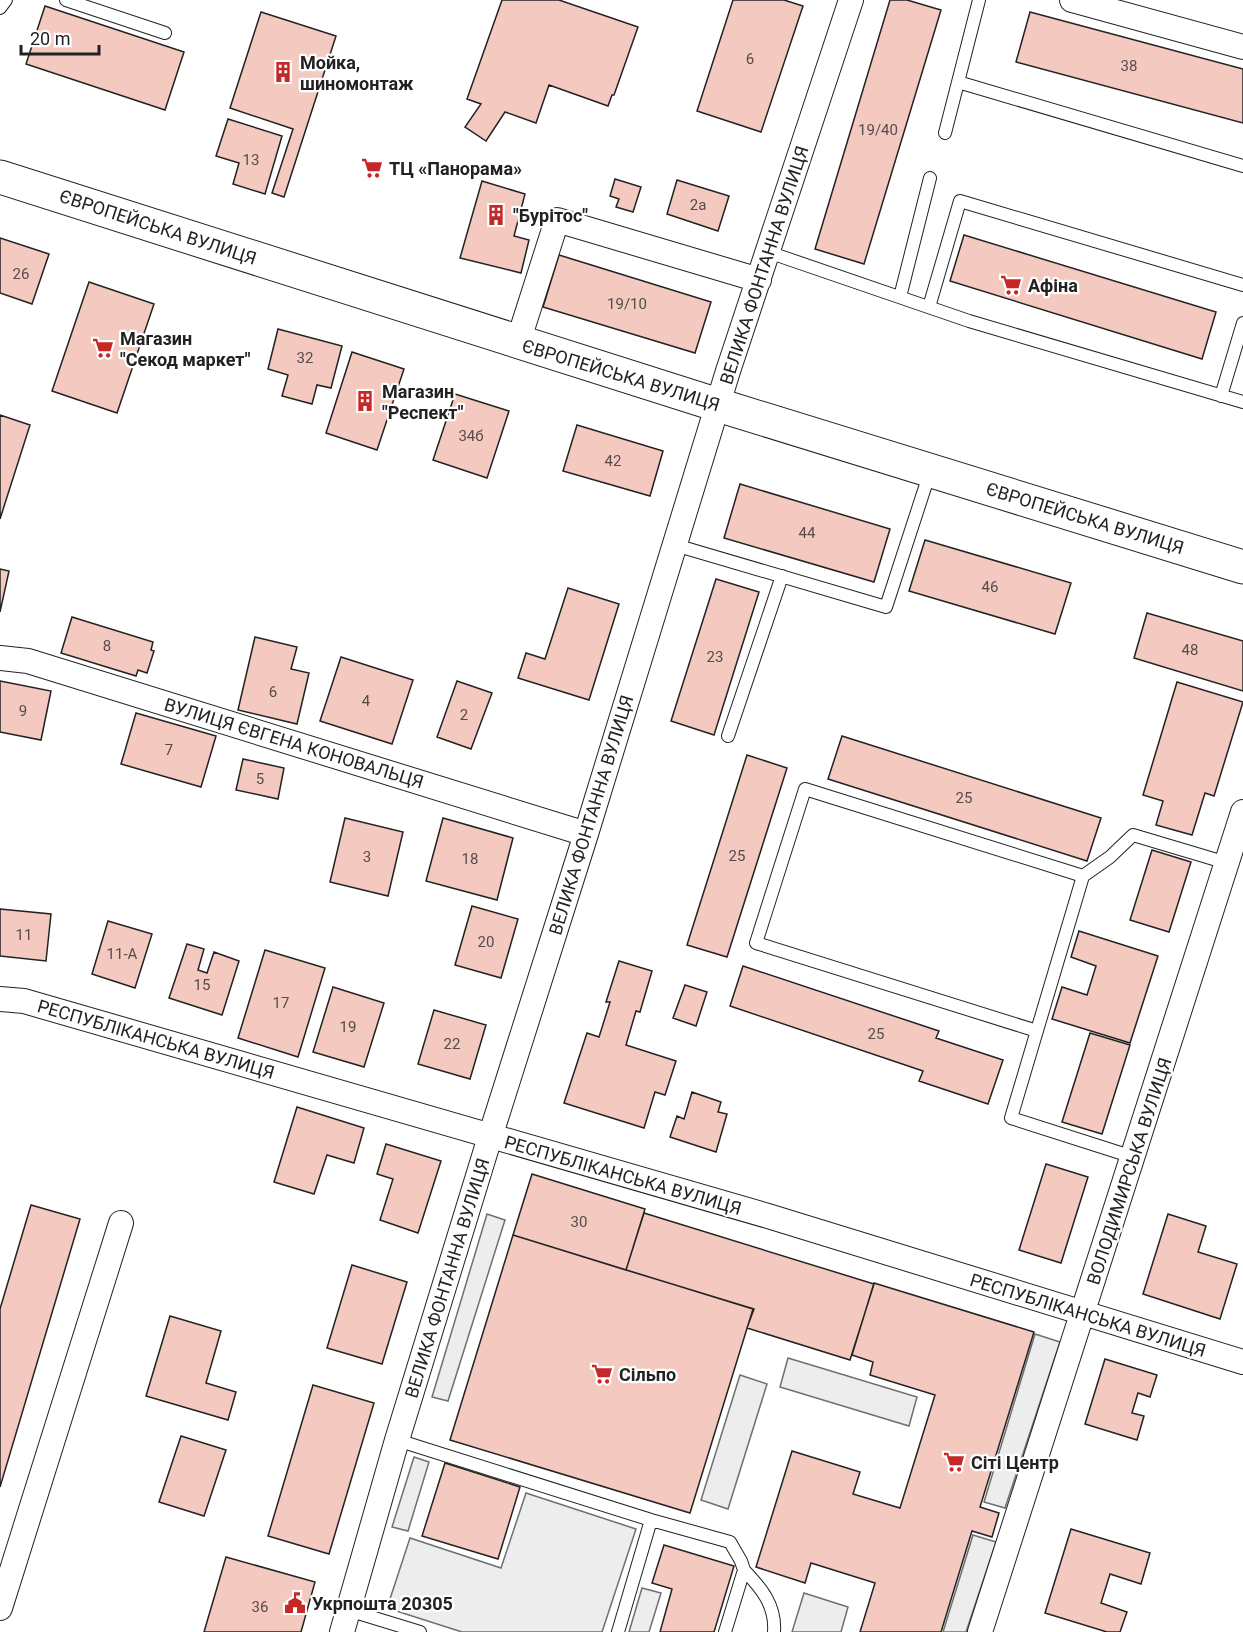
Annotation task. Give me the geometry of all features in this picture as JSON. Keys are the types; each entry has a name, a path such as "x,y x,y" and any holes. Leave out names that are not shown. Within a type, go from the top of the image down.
{"main road":[{"name":"ЄВРОПЕЙСЬКА ВУЛИЦЯ","path":"0,177 718,405 1243,567"}],"street":[{"name":"ВЕЛИКА ФОНТАННА ВУЛИЦЯ","path":"345,1621 397,1440 718,405 850,0"},
{"path":"1072,0 1243,46"},
{"path":"518,342 557,220 759,280"},
{"name":"ВУЛИЦЯ ЄВГЕНА КОНОВАЛЬЦЯ","path":"0,658 28,661 586,834"},
{"name":"ВОЛОДИМИРСЬКА ВУЛИЦЯ","path":"980,1632 1243,812"},
{"name":"РЕСПУБЛІКАНСЬКА ВУЛИЦЯ","path":"0,999 24,1001 768,1216 1243,1362"},
{"path":"0,1608 121,1223"}],"lane":[{"path":"0,8 6,0"},
{"path":"66,0 165,33"},
{"path":"945,133 979,0"},
{"path":"958,82 1243,166"},
{"path":"900,297 930,178"},
{"path":"929,307 960,201 1243,285"},
{"path":"768,252 929,307 1243,402"},
{"path":"1221,396 1243,323"},
{"path":"675,545 886,607 930,471"},
{"path":"728,736 782,576"},
{"path":"1037,1031 756,943 805,789 1083,876"},
{"path":"1133,1157 1011,1118 1083,876 1110,857 1133,835 1227,863"},
{"path":"397,1440 651,1520 730,1542 744,1570 762,1589 770,1603 775,1624 774,1632"},
{"path":"618,1632 651,1520"},
{"path":"726,1632 744,1570"},
{"path":"345,1621 420,1632"}],"shaded area":[{"path":"487,1214 505,1220 448,1401 432,1397"},
{"path":"1035,1334 1060,1342 1005,1508 984,1502"},
{"path":"788,1358 917,1397 909,1426 780,1387"},
{"path":"740,1375 767,1384 728,1509 701,1500"},
{"path":"414,1457 429,1462 408,1531 392,1527"},
{"path":"526,1493 636,1529 602,1632 462,1632 387,1608 410,1538 501,1568"},
{"path":"973,1535 996,1542 966,1632 943,1632"},
{"path":"642,1588 661,1593 649,1632 629,1632"},
{"path":"804,1593 848,1607 841,1632 792,1632"}],"building":[{"path":"502,0 559,0 638,27 608,106 549,85 536,123 505,112 486,141 465,127 481,104 467,99"},
{"path":"733,0 784,0 803,6 761,132 697,111"},
{"path":"890,0 907,0 941,10 864,264 815,249"},
{"path":"45,6 184,52 165,110 26,64"},
{"name":"Мойка, шиномонтаж","path":"261,12 336,36 284,197 272,193 293,129 230,108"},
{"path":"1030,12 1243,69 1243,123 1016,62"},
{"path":"228,119 282,136 265,194 233,184 239,163 216,156"},
{"path":"615,179 641,187 633,212 616,207 619,199 610,196"},
{"path":"677,180 729,196 718,231 667,214"},
{"name":"\"Бурітос\"","path":"482,181 525,194 514,236 529,240 521,273 460,258"},
{"path":"964,235 1216,312 1202,359 950,281"},
{"path":"0,238 49,254 32,304 0,293"},
{"path":"559,255 711,302 695,353 543,307"},
{"name":"Магазин \"Секод маркет\"","path":"89,282 154,304 117,413 52,391"},
{"path":"278,329 342,346 331,388 317,385 312,404 282,396 288,375 268,369"},
{"name":"Магазин \"Респект\"","path":"352,352 404,369 377,450 326,433"},
{"path":"455,394 509,411 487,478 433,460"},
{"path":"0,415 30,425 0,519"},
{"path":"577,425 663,451 650,496 563,471"},
{"path":"740,484 890,529 874,582 724,538"},
{"path":"925,540 1071,583 1055,634 909,591"},
{"path":"0,569 9,571 0,612"},
{"path":"716,579 759,592 714,735 671,721"},
{"path":"568,588 619,604 589,700 518,678 526,653 545,659"},
{"path":"1147,613 1243,641 1243,691 1134,658"},
{"path":"72,617 153,642 151,650 154,651 147,673 138,670 136,676 61,653"},
{"path":"255,637 297,647 291,669 309,673 297,724 238,710"},
{"path":"341,657 413,680 392,744 320,721"},
{"path":"0,681 51,691 41,740 0,732"},
{"path":"457,681 492,693 471,749 437,737"},
{"path":"1177,682 1243,702 1214,796 1205,793 1192,835 1156,825 1163,801 1143,795"},
{"path":"136,713 216,736 201,787 121,764"},
{"path":"842,736 1101,818 1087,861 828,779"},
{"path":"747,755 787,768 727,957 687,945"},
{"path":"243,759 284,768 278,799 236,790"},
{"path":"345,818 403,832 388,896 330,882"},
{"path":"443,818 513,838 497,900 426,881"},
{"path":"1152,850 1191,862 1169,932 1130,920"},
{"path":"472,906 518,919 501,978 455,965"},
{"path":"0,909 51,914 46,961 0,956"},
{"path":"108,921 152,934 135,988 92,974"},
{"path":"1079,931 1158,956 1130,1043 1052,1019 1062,987 1087,995 1096,966 1071,957"},
{"path":"187,944 204,949 198,970 207,973 214,952 239,961 222,1015 169,998"},
{"path":"265,950 325,968 298,1057 238,1038"},
{"path":"619,961 652,971 640,1012 636,1011 626,1045 676,1061 665,1095 655,1092 644,1128 564,1103 587,1033 599,1037 610,1002 606,1002"},
{"path":"743,966 939,1031 936,1038 1003,1060 988,1104 919,1081 923,1071 730,1006"},
{"path":"685,985 707,992 696,1026 673,1018"},
{"path":"333,987 384,1003 364,1067 313,1052"},
{"path":"434,1010 486,1025 470,1079 418,1064"},
{"path":"1090,1033 1130,1045 1102,1134 1062,1122"},
{"path":"692,1092 721,1102 718,1112 727,1114 716,1152 670,1137 677,1116 684,1119"},
{"path":"297,1107 364,1128 354,1163 327,1155 314,1194 274,1182"},
{"path":"386,1144 441,1161 418,1233 380,1220 393,1179 377,1174"},
{"path":"1046,1164 1088,1177 1061,1263 1019,1250"},
{"path":"532,1174 645,1209 626,1270 513,1235"},
{"path":"31,1205 80,1219 0,1487 0,1309"},
{"path":"644,1213 874,1284 850,1360 747,1328 754,1309 626,1270"},
{"path":"1168,1214 1206,1226 1198,1252 1237,1264 1220,1319 1143,1294"},
{"name":"Сільпо","path":"513,1235 753,1309 690,1513 450,1440"},
{"path":"352,1265 407,1282 382,1364 327,1348"},
{"name":"Сіті Центр","path":"874,1283 1034,1332 980,1507 999,1513 992,1537 972,1531 941,1632 860,1632 875,1583 811,1563 805,1583 756,1567 792,1451 860,1472 853,1494 900,1508 935,1395 870,1375 873,1362 852,1355"},
{"path":"170,1316 221,1331 206,1383 236,1392 228,1420 146,1396"},
{"path":"1105,1359 1157,1375 1150,1397 1138,1393 1132,1413 1144,1416 1137,1440 1085,1424"},
{"path":"313,1385 374,1403 329,1554 268,1536"},
{"path":"181,1436 226,1450 204,1516 159,1502"},
{"path":"445,1463 520,1487 498,1559 422,1536"},
{"path":"1071,1529 1150,1553 1141,1584 1110,1574 1101,1603 1127,1612 1120,1632 1107,1632 1045,1613"},
{"path":"664,1545 734,1566 714,1632 660,1632 672,1589 652,1583"},
{"path":"226,1557 315,1582 301,1632 204,1632"}],"place":[{"name":"Мойка, шиномонтаж","path":"283,72"},
{"name":"ТЦ «Панорама»","path":"372,168"},
{"name":"\"Бурітос\"","path":"496,215"},
{"name":"Афіна","path":"1011,285"},
{"name":"Магазин \"Секод маркет\"","path":"103,348"},
{"name":"Магазин \"Респект\"","path":"365,401"},
{"name":"Сільпо","path":"602,1374"},
{"name":"Сіті Центр","path":"954,1462"},
{"name":"Укрпошта 20305","path":"295,1603"}]}
